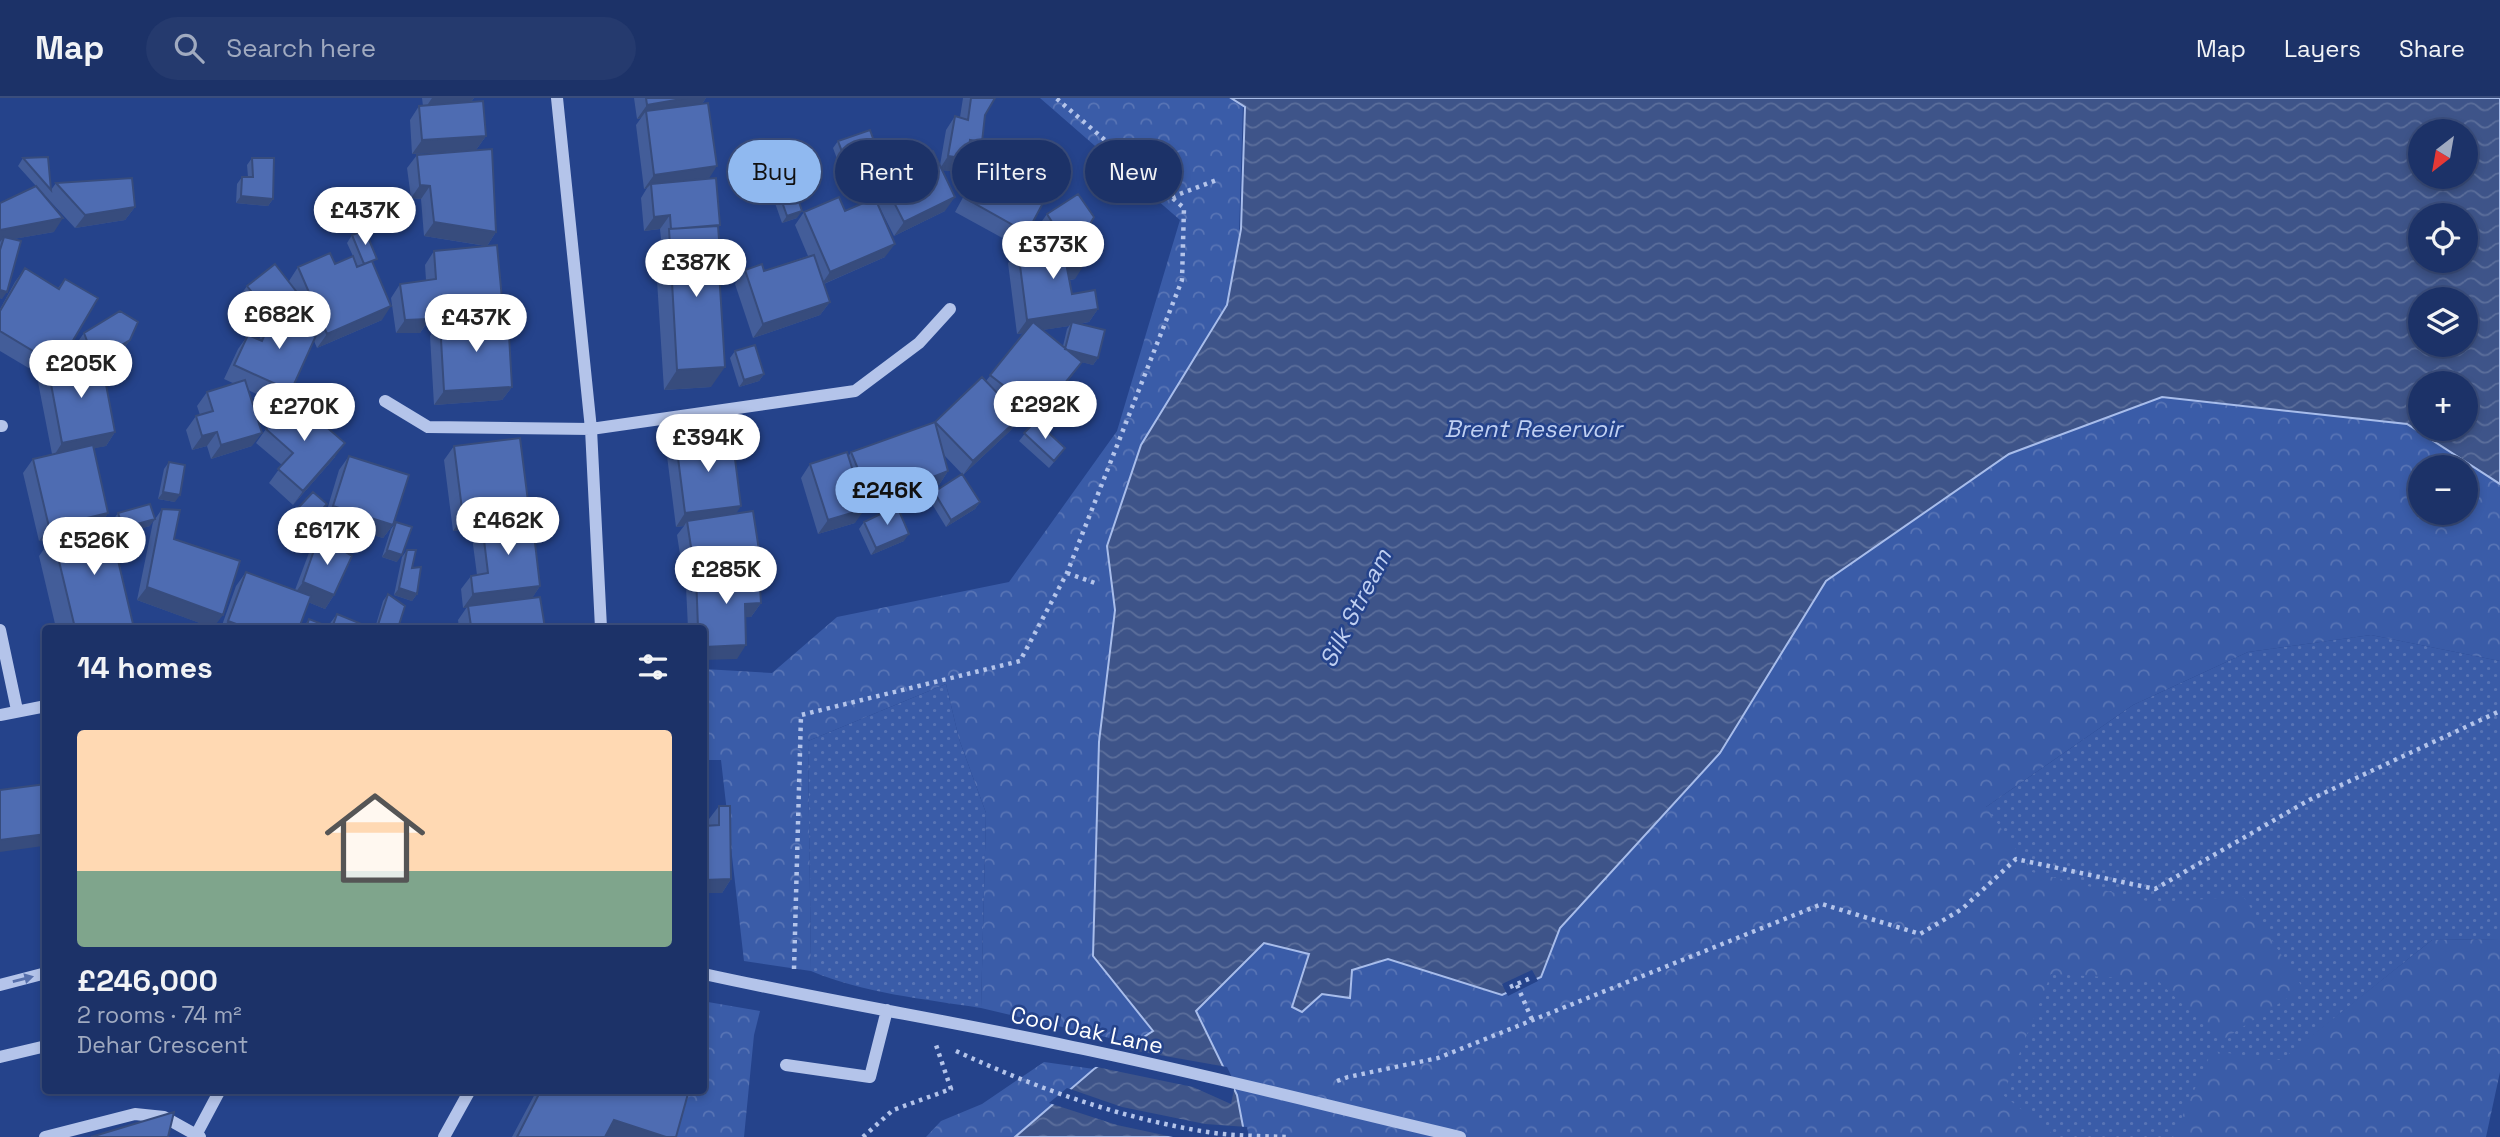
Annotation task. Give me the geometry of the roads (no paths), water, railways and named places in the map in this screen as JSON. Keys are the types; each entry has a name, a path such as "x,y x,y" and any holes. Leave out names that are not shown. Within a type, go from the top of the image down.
{"street":[{"path":"558,98 591,429 601,625"},
{"path":"385,401 428,427 591,429 855,391 919,343 950,309"},
{"path":"0,630 17,710"},
{"path":"0,715 42,706"},
{"path":"0,985 42,975"},
{"name":"Cool Oak Lane","path":"707,975 1082,1049 1460,1137"},
{"path":"786,1065 870,1077 887,1010"},
{"path":"0,1057 42,1047"},
{"path":"45,1137 135,1114 164,1117 198,1136 218,1094"},
{"path":"444,1137 468,1094"}],"water":[{"name":"Brent Reservoir","path":"1231,98 2500,98 2500,484 2478,470 2478,455 2455,455 2433,441 2478,441 2478,371 2408,371 2408,425 2162,397 2009,454 1826,581 1720,753 1560,928 1541,977 1502,995 1388,959 1352,970 1350,998 1322,994 1302,1012 1292,1007 1309,954 1264,943 1196,1011 1237,1095 1245,1137 1015,1137 1094,1069 1153,1031 1093,956 1099,742 1115,610 1107,546 1141,445 1227,305 1241,229 1245,107"}],"water label":[{"name":"Silk Stream","path":"1355,608"}]}
